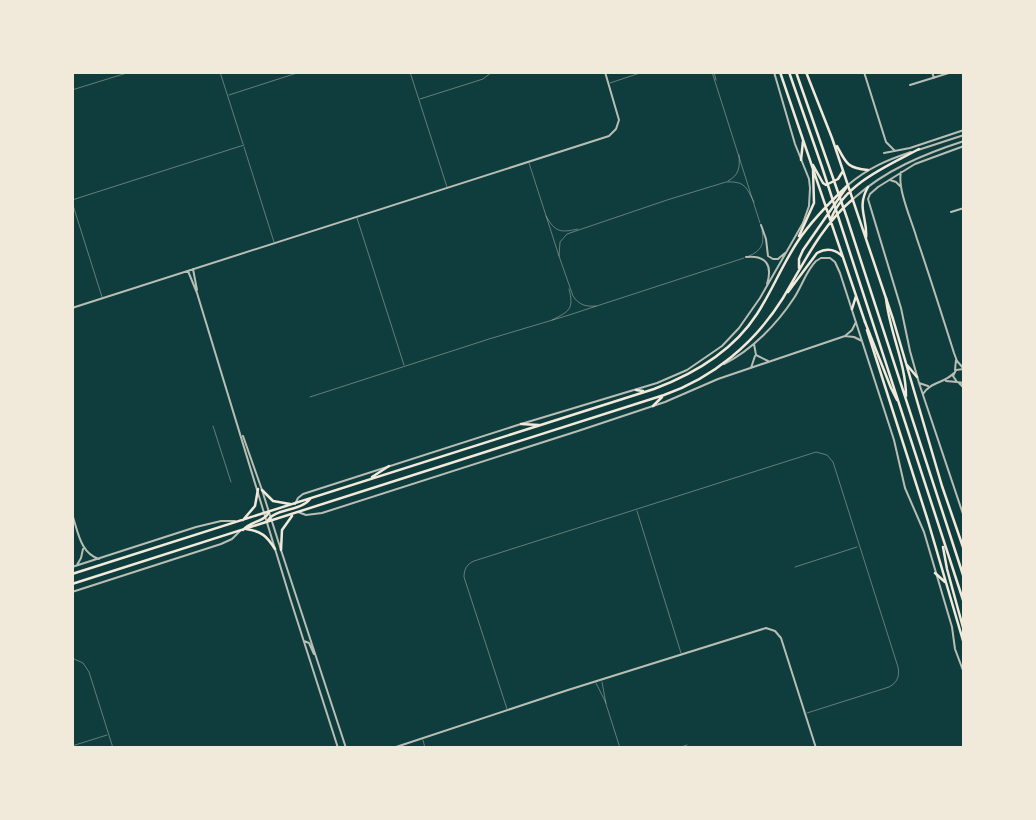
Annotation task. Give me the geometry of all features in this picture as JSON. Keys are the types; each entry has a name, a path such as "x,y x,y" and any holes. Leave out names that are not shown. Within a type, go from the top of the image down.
{"main road":[{"path":"780,72 865,322 928,521 964,644"},
{"path":"789,72 872,317 964,603"},
{"path":"796,72 878,314 964,578"},
{"path":"806,72 832,138 893,319 942,486 964,550"},
{"path":"832,138 848,165 856,169 868,170"},
{"path":"801,160 804,140"},
{"path":"831,221 837,208 850,192 880,170 920,149"},
{"path":"812,164 826,185 838,179 843,171"},
{"path":"72,574 644,392 699,368 736,339 757,314 797,242 814,203 812,164"},
{"path":"797,242 826,206 848,184"},
{"path":"799,270 799,259 803,250 840,199 848,184"},
{"path":"866,240 862,205 868,187"},
{"path":"783,297 812,247 831,221 853,199"},
{"path":"72,584 664,395 695,382 740,350 758,331 817,253 831,250 844,259"},
{"path":"852,309 856,295"},
{"path":"886,298 890,323 905,382 906,400"},
{"path":"865,322 891,388 900,403"},
{"path":"906,364 917,377"},
{"path":"636,390 644,392"},
{"path":"652,406 664,395"},
{"path":"520,424 540,425"},
{"path":"369,479 389,466"},
{"path":"243,520 255,506 258,489"},
{"path":"262,490 268,498 276,502 294,504"},
{"path":"267,522 271,517 303,505 310,499"},
{"path":"242,530 249,524 266,518 269,512"},
{"path":"280,550 280,536 283,528 296,513"},
{"path":"242,530 262,533 270,540 275,549"},
{"path":"943,541 947,569 964,631"},
{"path":"958,561 964,569"},
{"path":"935,573 945,582"}],"street":[{"path":"72,308 609,136 616,129 619,118 605,72"},
{"path":"294,504 303,494 520,424 657,383 682,372 718,349 744,322 766,288 805,219 810,202 809,179 795,144 774,72"},
{"path":"864,72 886,142 895,151"},
{"path":"932,72 934,78"},
{"path":"910,85 952,72"},
{"path":"886,142 884,153 910,148 964,130"},
{"path":"848,184 890,158 964,135"},
{"path":"853,199 904,164 964,141"},
{"path":"964,146 915,164 901,172 871,192 868,202 901,308 918,383 964,517"},
{"path":"938,150 940,154"},
{"path":"901,172 901,188 955,357 964,369"},
{"path":"889,180 897,183 901,188"},
{"path":"951,212 964,208"},
{"path":"761,225 766,240 767,254 770,257 776,260 788,249"},
{"path":"746,257 759,258 767,264 770,274 766,288"},
{"path":"719,366 740,356 754,343 786,308 814,263 821,258 827,258 835,262 856,321 898,454 905,488 921,526 952,627 955,648 964,673"},
{"path":"193,269 197,293"},
{"path":"188,271 197,293 338,748"},
{"path":"296,513 304,515 322,513 652,406 678,397 710,382 845,336 852,330 856,321"},
{"path":"845,336 856,338 863,343"},
{"path":"751,368 756,355 754,343"},
{"path":"756,355 770,361"},
{"path":"955,357 954,378 964,388"},
{"path":"923,396 930,386 944,381 958,369 964,369"},
{"path":"944,381 964,382"},
{"path":"918,383 930,386"},
{"path":"241,434 248,448 346,748"},
{"path":"72,514 83,546 89,553 100,559"},
{"path":"72,567 201,525 221,521 237,522"},
{"path":"72,592 221,544 232,539 242,530"},
{"path":"76,566 82,555 83,546"},
{"path":"393,748 766,628 775,631 782,641 816,748"},
{"path":"304,640 309,643 318,663"}],"lane":[{"path":"72,90 130,72"},
{"path":"220,72 275,243"},
{"path":"228,95 300,72"},
{"path":"410,72 447,188"},
{"path":"419,99 483,79 492,72"},
{"path":"608,84 643,72"},
{"path":"310,397 598,306 755,253 761,248 764,240 761,225 713,72"},
{"path":"103,298 72,201 244,145"},
{"path":"545,214 552,226 559,231 566,232 726,182 735,176 739,170 738,152"},
{"path":"529,162 572,301 565,314 551,321"},
{"path":"726,182 736,182 744,185 754,203"},
{"path":"357,217 404,366"},
{"path":"558,256 559,245 563,238 582,228"},
{"path":"568,285 574,298 579,303 587,306 598,306"},
{"path":"213,426 231,482"},
{"path":"507,710 464,577 467,566 474,560 813,452 824,453 833,462 898,667 898,677 889,687 806,714"},
{"path":"636,509 682,655"},
{"path":"795,567 859,546"},
{"path":"72,658 83,663 89,672 113,748"},
{"path":"601,680 606,704 620,748"},
{"path":"596,682 606,704"},
{"path":"72,746 109,734"},
{"path":"422,738 425,748"},
{"path":"678,748 687,745"}]}
